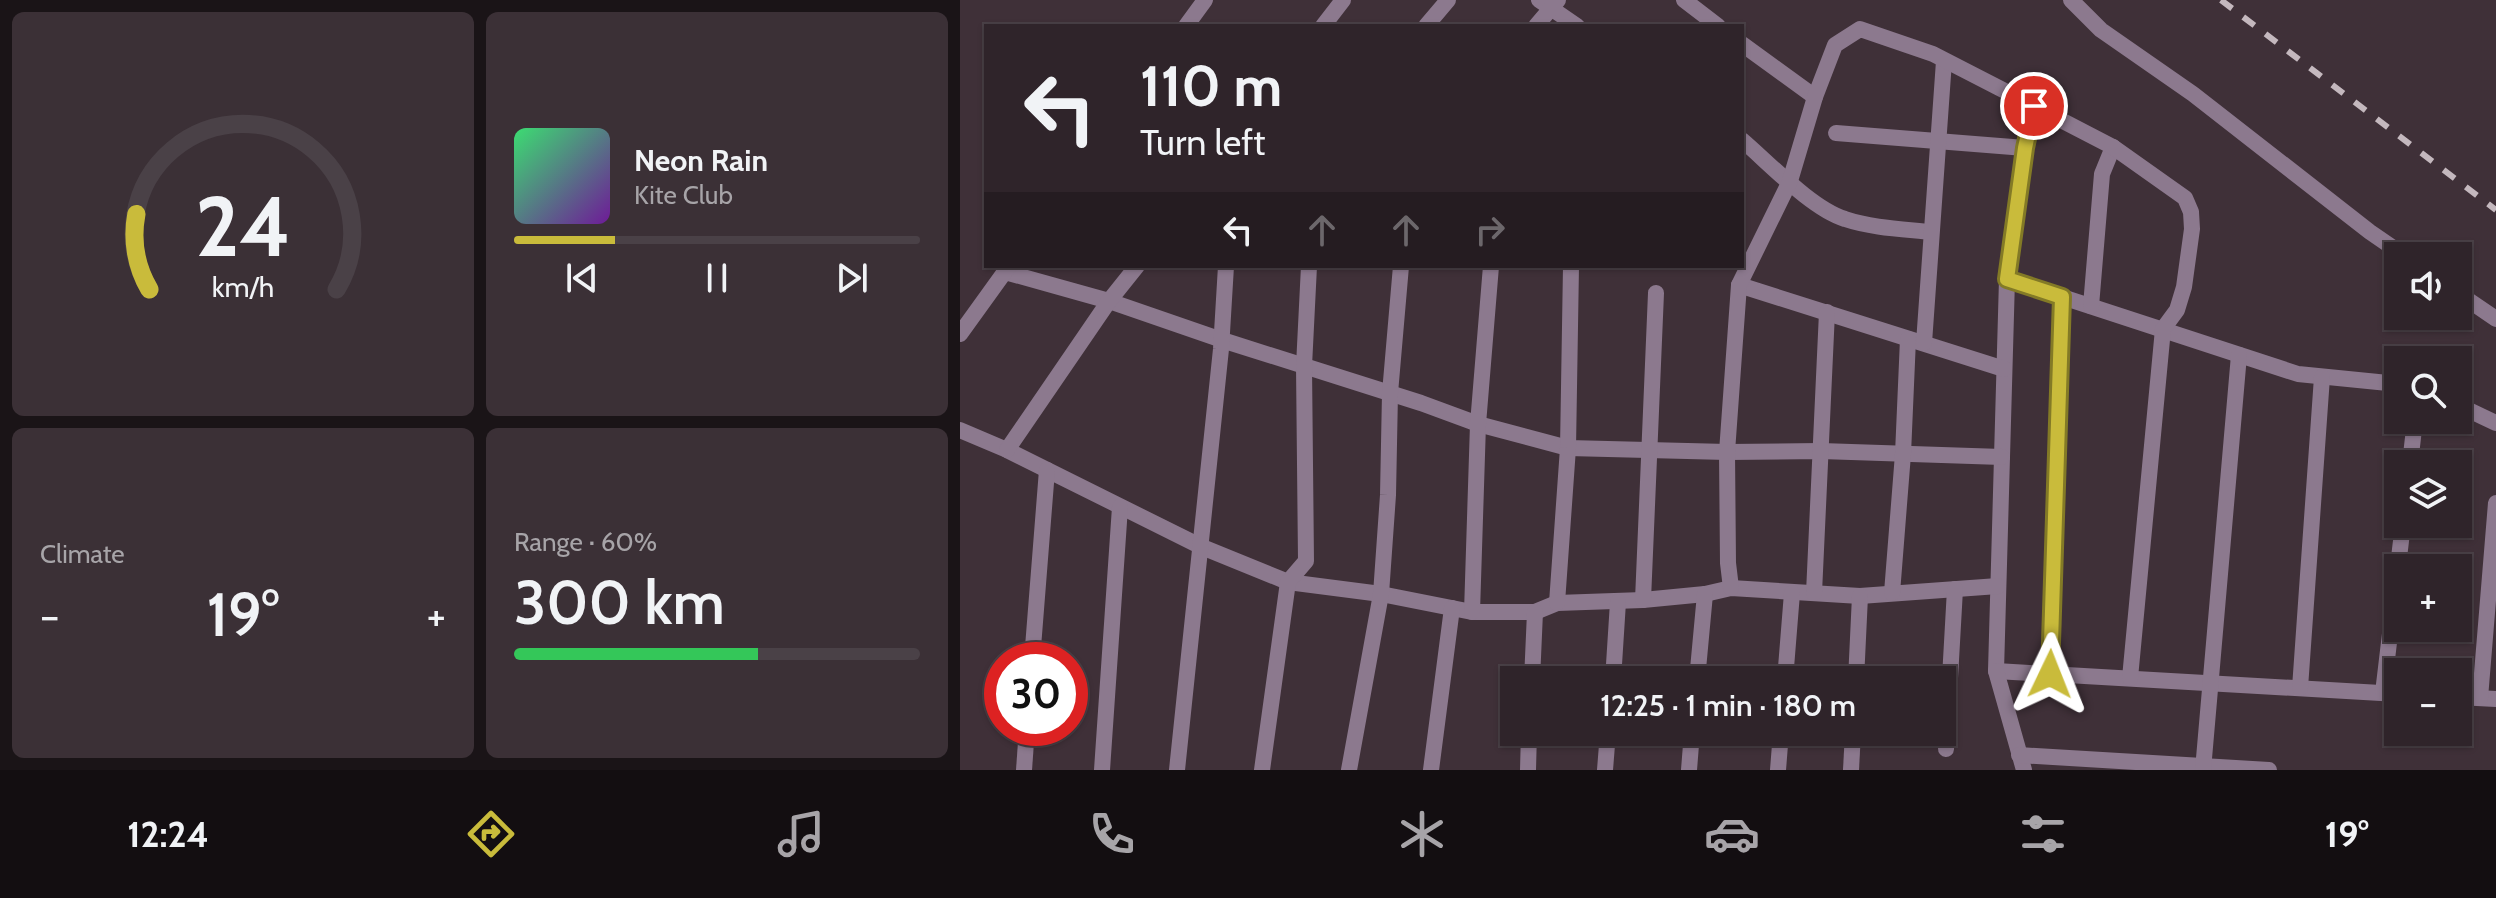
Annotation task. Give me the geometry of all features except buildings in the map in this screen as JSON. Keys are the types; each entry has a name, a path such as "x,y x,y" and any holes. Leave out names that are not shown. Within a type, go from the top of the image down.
{"street":[{"path":"1187,24 1205,0"},
{"path":"1325,24 1343,0"},
{"path":"1428,24 1448,0"},
{"path":"1684,0 1715,24"},
{"path":"2071,0 2101,30 2193,94 2385,242"},
{"path":"1537,24 1549,3 1575,24"},
{"path":"1731,588 1727,452 1739,285 1747,259 1790,181 1815,97 1835,45 1860,29 1944,61 2113,147 2185,198 2191,212 2192,229 2184,287 2177,310 2163,329 2130,678"},
{"path":"1744,45 1815,97"},
{"path":"1892,593 1903,454 1931,232 1944,61"},
{"path":"2034,106 2025,148 2007,279 1996,671 2022,762 2269,770"},
{"path":"1836,133 2025,148"},
{"path":"1744,142 1817,206 1843,219 1887,228 1931,232"},
{"path":"2091,306 2102,174 2113,147"},
{"path":"1007,450 1109,301 1135,268"},
{"path":"1177,770 1202,547 1226,268"},
{"path":"1262,770 1288,582 1306,561 1304,366 1309,268"},
{"path":"1349,770 1381,594 1388,495 1390,393 1401,268"},
{"path":"1472,612 1478,424 1491,268"},
{"path":"1557,603 1568,448 1571,268"},
{"path":"960,334 1007,269 1478,424 1568,448 2002,457"},
{"path":"2007,279 2298,374 2384,383"},
{"path":"1739,285 2004,369"},
{"path":"1643,600 1656,293"},
{"path":"2050,674 2062,297"},
{"path":"2472,303 2496,319"},
{"path":"1814,593 1827,312"},
{"path":"2204,768 2239,355"},
{"path":"2300,688 2322,377"},
{"path":"2472,412 2496,423"},
{"path":"960,430 1007,450 1202,547 1288,582 1381,594 1472,612 1535,612 1557,603 1643,600 1705,594 1731,588 1860,596 1998,586"},
{"path":"1033,642 1047,470"},
{"path":"2488,699 2496,503"},
{"path":"1102,770 1120,507"},
{"path":"2393,658 2402,538"},
{"path":"1946,749 1955,589"},
{"path":"1786,666 1792,593"},
{"path":"1698,666 1705,594"},
{"path":"1857,666 1860,596"},
{"path":"1614,666 1618,602"},
{"path":"1431,770 1452,608"},
{"path":"1533,666 1535,612"},
{"path":"1996,671 2384,693"},
{"path":"1024,770 1026,746"},
{"path":"1528,770 1529,746"},
{"path":"1605,770 1607,746"},
{"path":"1689,770 1691,746"},
{"path":"1778,770 1780,746"},
{"path":"1851,770 1852,746"}],"railway":[{"path":"2221,0 2496,210"}],"route":[{"path":"2034,106 2025,148 2007,279 2062,297 2050,674"}]}
